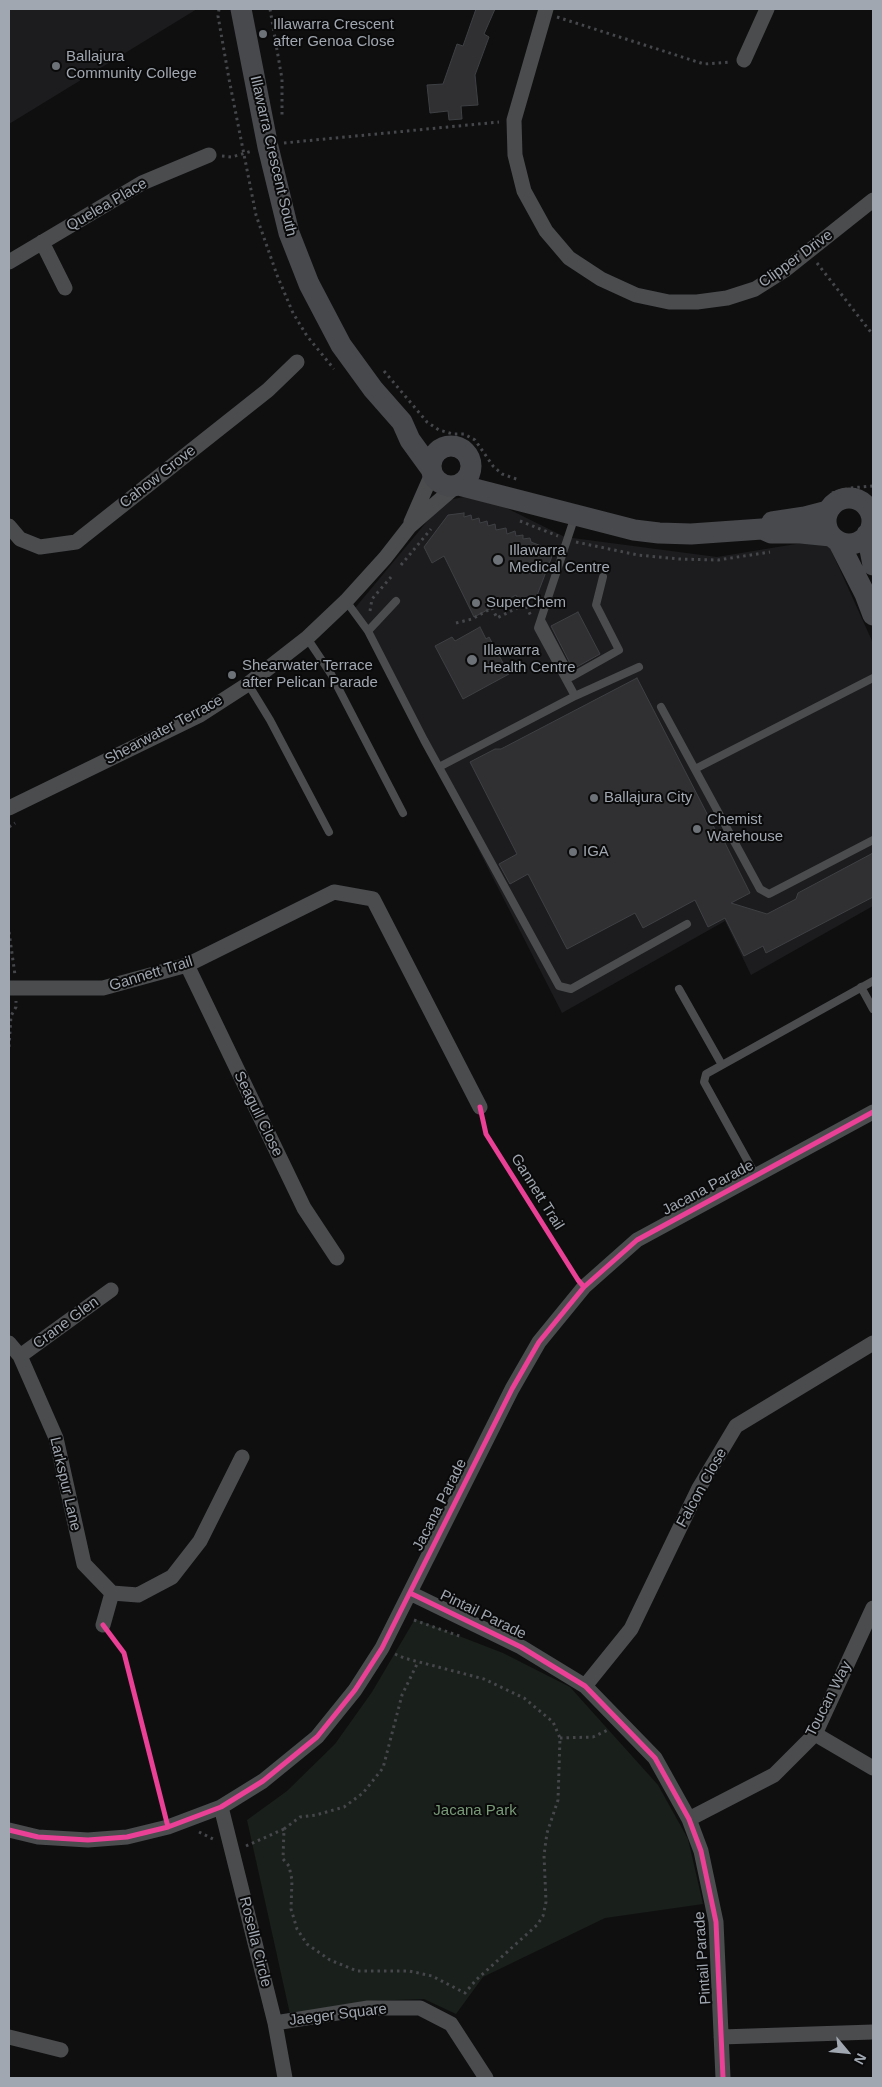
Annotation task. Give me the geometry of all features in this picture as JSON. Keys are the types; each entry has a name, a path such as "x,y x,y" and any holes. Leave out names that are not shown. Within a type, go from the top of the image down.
{"street":[{"name":"Illawarra Crescent South","path":"241,9 268,146 288,233 309,284 341,345 373,389 402,422 410,440 432,471"},
{"path":"744,60 767,9"},
{"name":"Clipper Drive","path":"545,11 514,120 515,155 524,190 546,231 569,258 601,279 636,295 669,302 697,302 727,298 755,289 785,270 816,257 873,200"},
{"name":"Quelea Place","path":"9,262 142,183 209,155"},
{"path":"42,242 65,288"},
{"name":"Cahow Grove","path":"9,526 20,540 40,547 76,542 268,390 297,362"},
{"name":"Illawarra Crescent South","path":"402,422 444,447"},
{"path":"457,485 468,478 472,467 469,456 461,448 444,447 437,452 432,460 432,471 438,482 446,486 457,485 519,490"},
{"path":"472,467 575,516 614,526 659,533 691,534 762,529 773,522 805,517 829,503 843,498 856,499 870,495 869,508 872,517 873,565"},
{"name":"Shearwater Terrace","path":"410,526 432,471"},
{"name":"Shearwater Terrace","path":"13,814 200,715 248,684 307,638 346,601 385,558 410,526 457,485"},
{"path":"829,503 826,520 827,528 835,538 865,594 873,616"},
{"path":"762,529 771,534 801,533 835,538 851,544 857,542 871,528"},
{"name":"Gannett Trail","path":"12,988 103,988 187,966 334,892 373,899 480,1107"},
{"name":"Seagull Close","path":"187,966 304,1208 337,1258"},
{"name":"Jacana Parade","path":"9,1830 38,1837 64,1840 127,1837 168,1827 221,1807 264,1781 316,1737 356,1690 382,1648 512,1388 540,1342 584,1286 637,1240 873,1112"},
{"name":"Crane Glen","path":"20,1356 111,1290"},
{"name":"Falcon Close","path":"584,1686 631,1630 699,1488 736,1426 873,1343"},
{"name":"Larkspur Lane","path":"9,1344 20,1356 56,1438 84,1564 112,1594"},
{"path":"103,1625 112,1594 138,1595 172,1577 200,1541 242,1457"},
{"name":"Pintail Parade","path":"410,1593 521,1647 584,1686 655,1758 689,1819 700,1851 716,1922 723,2078"},
{"name":"Toucan Way","path":"689,1819 774,1775 815,1734 873,1608"},
{"path":"815,1734 873,1768"},
{"name":"Rosella Circle","path":"221,1807 226,1848 275,2023 285,2078"},
{"name":"Jaeger Square","path":"275,2023 368,2008 420,2008 451,2024 486,2078"},
{"path":"721,2037 873,2032"},
{"path":"9,2036 61,2050"}],"lane":[{"path":"575,516 540,624 575,696"},
{"path":"540,624 571,677 619,650 596,605 603,577"},
{"path":"346,601 368,631 439,767 559,986 571,989 687,924"},
{"path":"368,631 396,601"},
{"path":"307,638 331,674 403,813"},
{"path":"439,767 575,696 639,667"},
{"path":"695,770 873,678"},
{"path":"248,684 270,720 329,832"},
{"path":"661,707 760,890 770,894 873,840"},
{"path":"756,1176 704,1082 706,1074 873,981"},
{"path":"862,987 873,1009"},
{"path":"679,989 722,1065"}],"path":[{"path":"219,9 218,16 256,215 277,275 298,320 307,336 336,372"},
{"path":"270,9 282,78 283,124"},
{"path":"545,11 704,64 744,60"},
{"path":"284,143 514,120"},
{"path":"283,134 286,152"},
{"path":"209,155 232,157 254,150"},
{"path":"809,268 816,257 873,335"},
{"path":"383,369 427,422 439,430 453,434 464,434 475,440 493,466 519,490"},
{"path":"829,503 850,488 870,495"},
{"path":"519,521 568,540 638,555 718,560 773,552"},
{"path":"361,621 372,609 372,598 434,526"},
{"path":"456,623 472,619 492,608 497,618 525,604 540,624"},
{"path":"9,827 13,814"},
{"path":"9,932 12,988 16,1006 11,1016 9,1047"},
{"path":"394,1624 404,1630 408,1623 415,1619 468,1639"},
{"path":"284,1829 283,1860 289,1866 292,1880 291,1909 297,1929 308,1944 330,1960 357,1971 408,1971 432,1976 465,1993 476,1980 538,1925 543,1916 546,1902 544,1855 547,1833 558,1800 560,1738 553,1722 524,1698 484,1679 404,1658 382,1648"},
{"path":"192,1832 205,1833 226,1848 265,1839 284,1829 300,1817 316,1815 344,1807 363,1793 383,1768 402,1695 418,1662"},
{"path":"602,1722 614,1736"},
{"path":"560,1738 593,1737 608,1729"}],"shaded area":[{"name":"Ballajura Community College","path":"9,9 197,9 9,124"},
{"path":"478,494 565,537 717,557 826,539 873,643 873,906 751,975 725,921 562,1013 355,608 444,501"}],"green space":[{"name":"Jacana Park","path":"415,1619 503,1653 570,1687 658,1785 688,1839 703,1904 605,1918 483,1977 456,2014 424,1999 366,2001 290,2014 247,1820 287,1791 335,1744 372,1692"}],"building":[{"path":"476,9 495,9 484,34 489,37 475,75 478,105 461,106 462,119 449,120 448,111 430,113 427,85 443,84 457,44 463,46"},
{"name":"Illawarra Medical Centre","path":"464,513 464,517 471,515 472,520 479,518 480,523 487,521 488,526 495,524 496,530 506,528 507,534 515,531 516,536 523,535 523,539 530,538 531,542 554,551 536,598 532,597 521,604 516,595 474,617 444,556 432,563 424,547 448,515"},
{"path":"578,612 600,654 573,669 551,626"},
{"name":"Illawarra Health Centre","path":"480,627 486,639 489,637 509,674 463,699 435,646 452,637 455,641"},
{"name":"Ballajura City","path":"637,678 750,893 731,903 767,914 796,899 798,893 873,853 873,897 766,953 763,946 744,956 725,918 708,927 695,900 643,928 635,913 567,949 528,874 510,884 499,864 517,854 470,762 495,749 501,749"}],"cycle path":[{"path":"480,1107 486,1134 584,1287"},
{"path":"9,1830 38,1837 88,1840 127,1837 168,1827 221,1807 263,1781 317,1737 355,1690 382,1648 512,1389 539,1342 584,1287 637,1240 873,1112"},
{"path":"410,1593 521,1647 585,1686 655,1758 689,1819 701,1851 716,1922 723,2078"},
{"path":"103,1625 124,1653 168,1827"}],"place":[{"name":"Illawarra Crescent after Genoa Close","path":"263,34"},
{"name":"Ballajura Community College","path":"56,66"},
{"name":"Illawarra Medical Centre","path":"498,560"},
{"name":"SuperChem","path":"476,603"},
{"name":"Illawarra Health Centre","path":"472,660"},
{"name":"Shearwater Terrace after Pelican Parade","path":"232,675"},
{"name":"Ballajura City","path":"594,798"},
{"name":"Chemist Warehouse","path":"697,829"},
{"name":"IGA","path":"573,852"}]}
